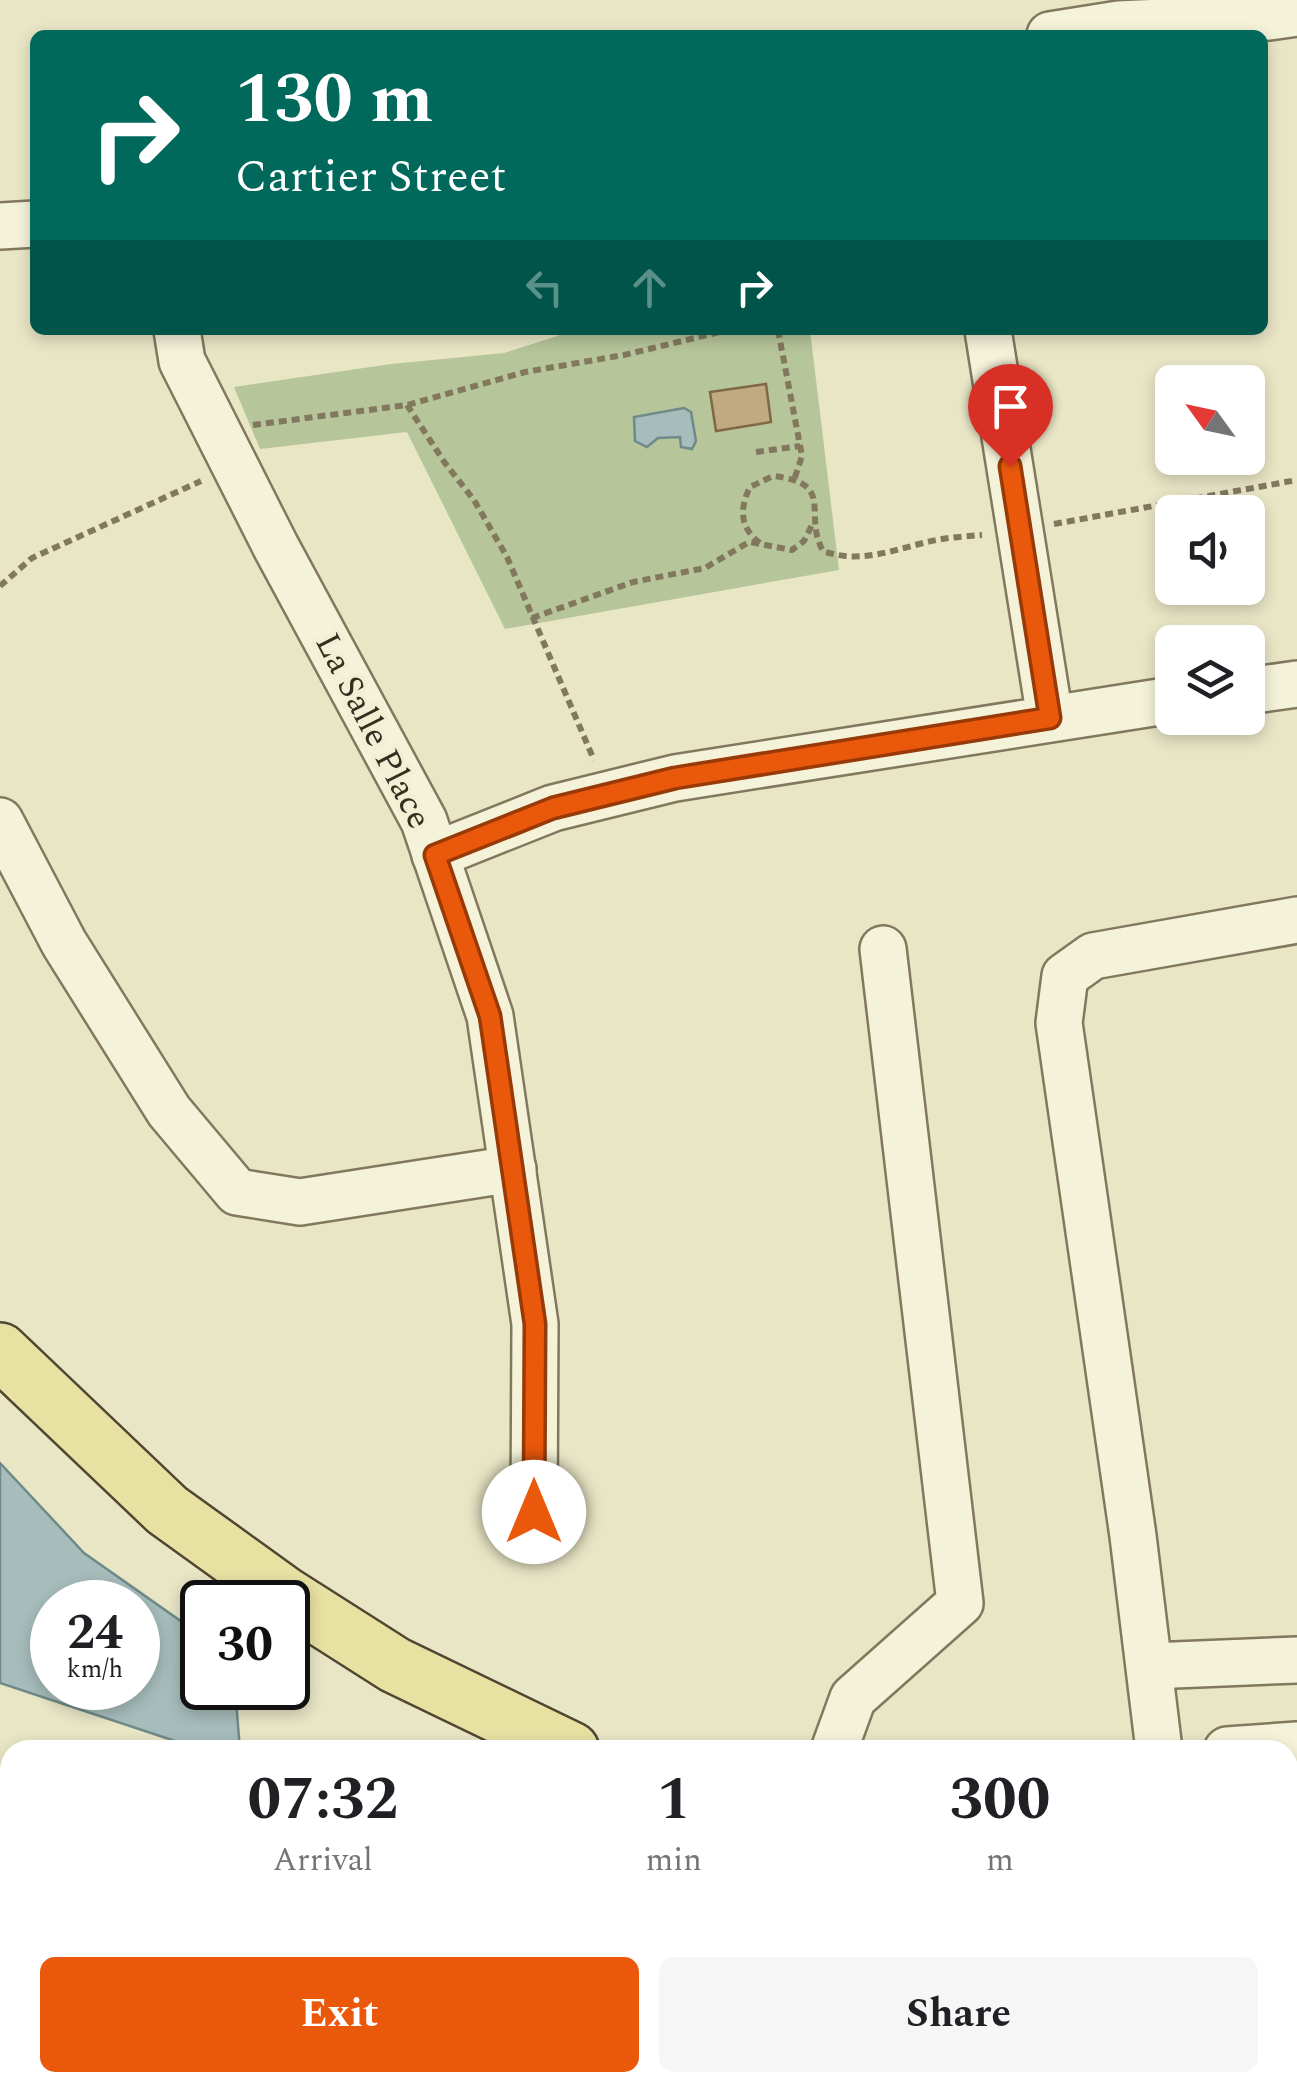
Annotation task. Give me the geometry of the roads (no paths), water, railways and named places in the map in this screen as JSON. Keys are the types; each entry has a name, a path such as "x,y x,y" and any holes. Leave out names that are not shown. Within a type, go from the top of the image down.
{"main road":[{"path":"0,1351 167,1510 286,1595 518,1738"}],"street":[{"path":"1082,30 1120,24 1288,22"},
{"path":"0,226 30,224"},
{"name":"La Salle Place","path":"177,335 182,361 226,448 424,821 490,1016 535,1324 534,1512"},
{"path":"989,335 1050,718"},
{"path":"1265,689 1297,684"},
{"path":"435,855 553,808 675,778 1155,703"},
{"path":"0,822 64,943 169,1111 237,1192 300,1202 512,1169"},
{"path":"1157,1740 1150,1666 1059,1023 1065,976 1093,956 1297,920"},
{"path":"838,1740 853,1698 960,1602 883,949"},
{"path":"1150,1666 1297,1660"}],"water":[{"path":"684,408 691,412 696,441 692,449 681,447 680,437 658,438 647,447 635,441 634,417"},
{"path":"0,1463 84,1553 122,1580 30,1580 30,1693 0,1683"},
{"path":"160,1606 180,1621 180,1710 237,1710 239,1740 172,1740 81,1710 160,1710"}]}
